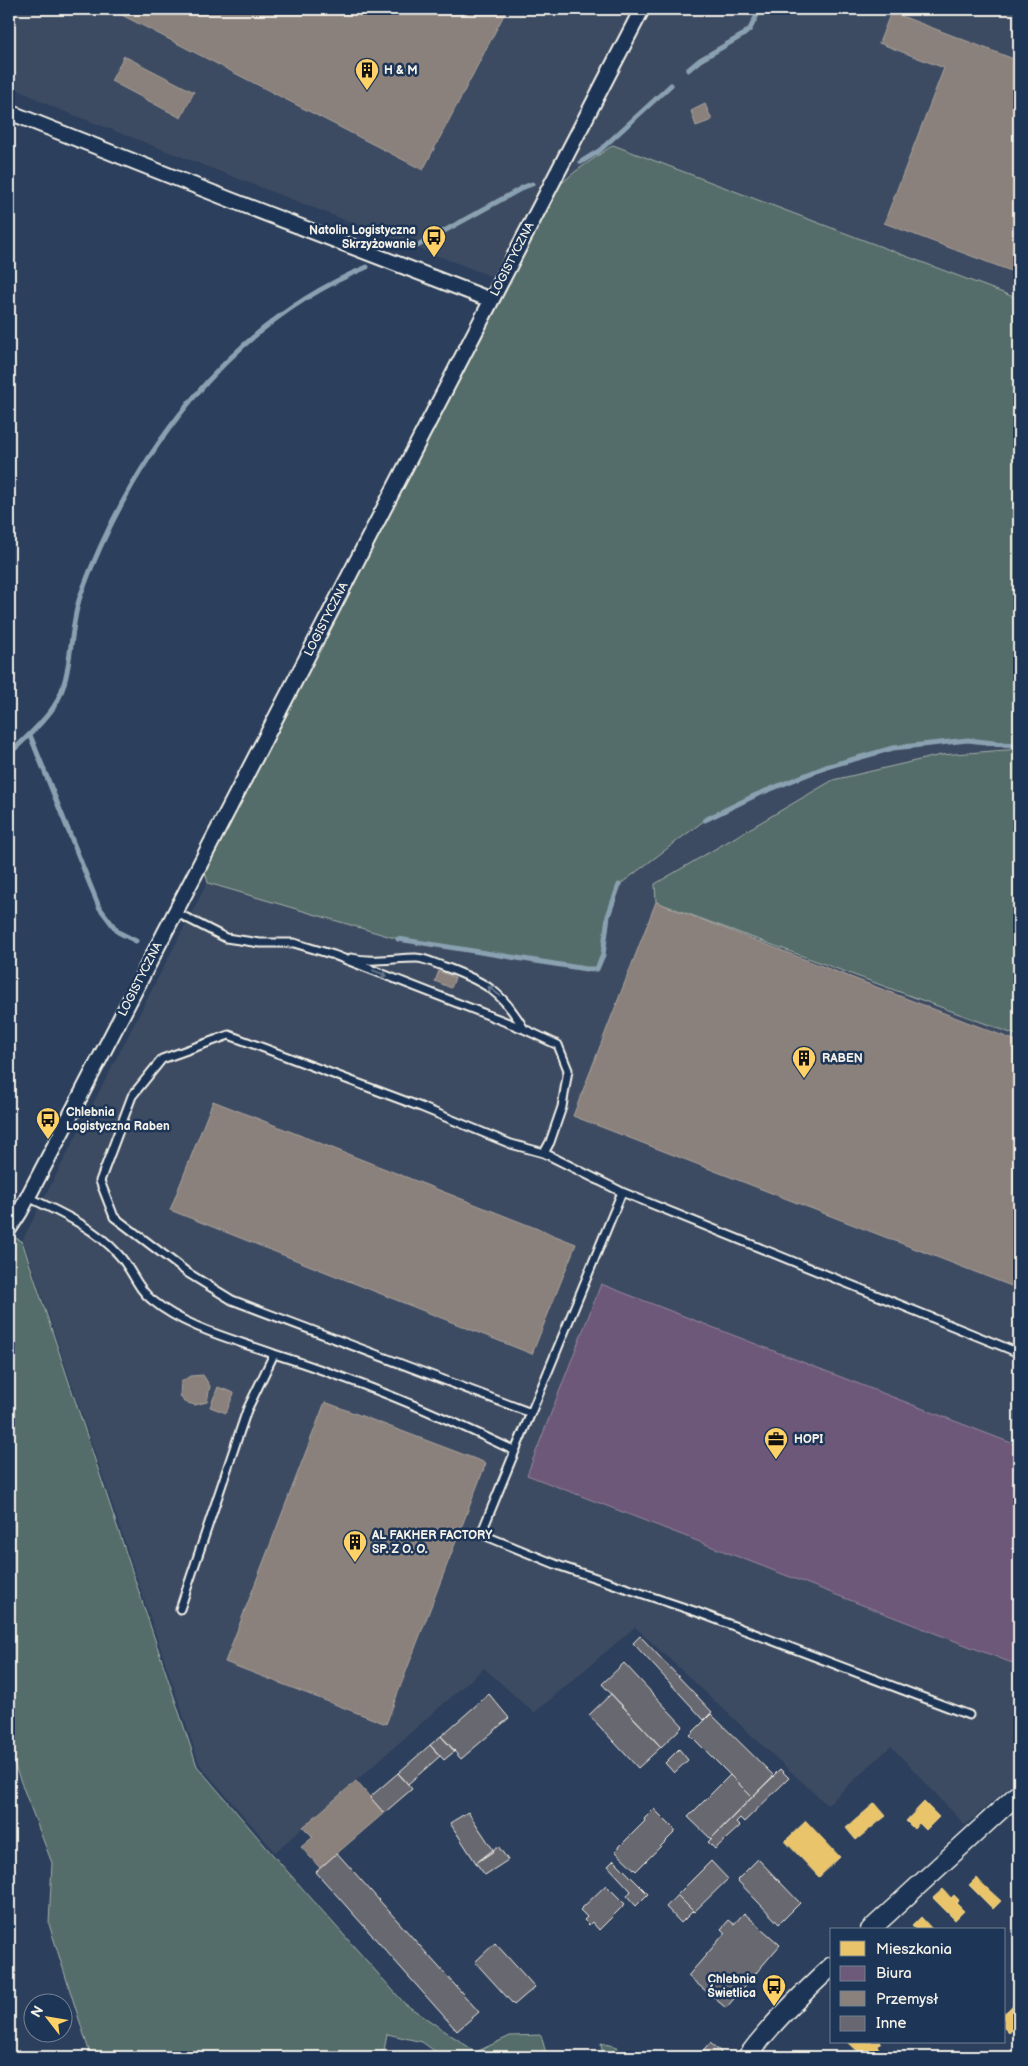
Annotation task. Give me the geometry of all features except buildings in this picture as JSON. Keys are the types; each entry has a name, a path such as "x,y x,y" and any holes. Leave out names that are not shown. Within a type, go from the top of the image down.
{"street":[{"name":"LOGISTYCZNA","path":"9,1228 28,1196 642,9"},
{"path":"9,112 492,300"},
{"path":"872,1928 1019,1794"},
{"path":"747,2057 792,2004 830,1968"}],"lane":[{"path":"175,912 226,938 294,943 334,955 524,1028 558,1046 568,1070 562,1107 550,1142 544,1153"},
{"path":"334,955 357,960 418,958 475,979 496,991 514,1010 524,1028"},
{"path":"531,1413 232,1300 188,1273 114,1217 100,1181 132,1096 162,1059 230,1035 420,1107 511,1144 544,1153 622,1192 1019,1353"},
{"path":"622,1192 481,1534 560,1566 697,1612 969,1715"},
{"path":"28,1196 67,1216 99,1236 119,1254 149,1299 169,1312 207,1330 379,1390 448,1418 515,1450"},
{"path":"180,1609 247,1410 274,1354"}],"shaded area":[{"path":"9,9 1019,9 1019,1778 965,1825 891,1746 827,1805 635,1627 534,1713 484,1668 275,1852 200,1765 23,1239 516,286 53,107 9,85"}],"green space":[{"path":"613,145 1019,299 1019,746 968,740 893,748 826,767 756,795 705,820 619,885 608,916 603,955 597,969 586,969 398,939 208,883 202,860 545,197 576,171"},
{"path":"1019,749 1019,1036 656,902 655,884 833,780 941,755"},
{"path":"9,1235 22,1241 197,1766 405,2004 476,2052 510,2036 541,2035 547,2057 443,2057 422,2042 387,2034 383,2057 91,2057 49,1924 52,1863 9,1751 9,1653 13,1636 9,1611"},
{"path":"601,2043 617,2047 623,2057 603,2057"}],"waterway":[{"path":"688,70 700,60 743,35 750,29 760,9"},
{"path":"581,162 599,151 671,85"},
{"path":"417,246 532,184"},
{"path":"9,754 43,720 60,696 68,668 74,622 81,594 102,543 128,493 157,445 191,401 229,359 271,323 317,292 367,267"},
{"path":"30,735 99,907 118,932 136,941"},
{"path":"705,820 756,795 826,767 893,748 968,740 1019,746"},
{"path":"398,939 586,969 597,969 603,955 608,916 619,885"}],"place":[{"name":"H & M","path":"367,91"},
{"name":"Natolin Logistyczna Skrzyżowanie","path":"434,258"},
{"name":"RABEN","path":"804,1079"},
{"name":"Chlebnia Logistyczna Raben","path":"48,1140"},
{"name":"HOPI","path":"776,1460"},
{"name":"AL FAKHER FACTORY SP. Z O. O.","path":"355,1563"},
{"name":"Chlebnia Świetlica","path":"774,2007"}]}
